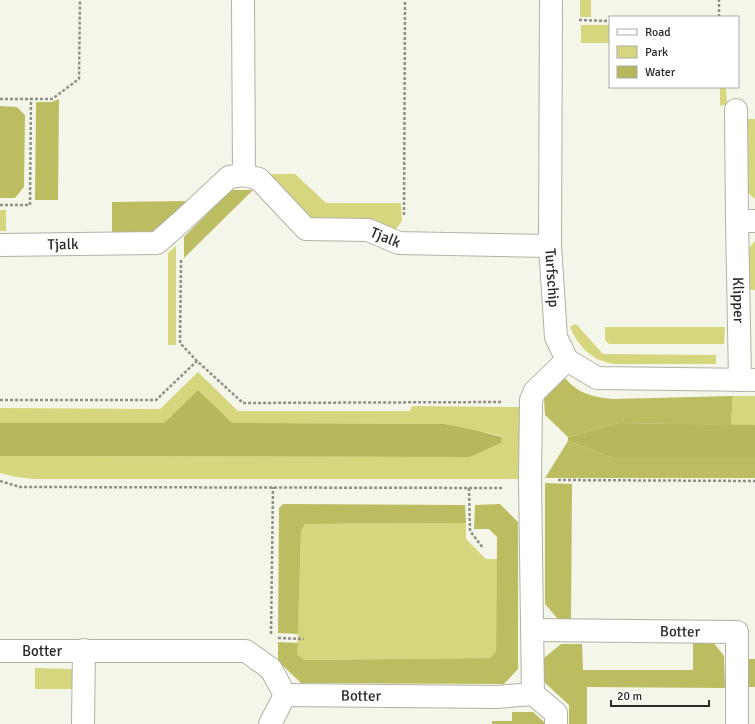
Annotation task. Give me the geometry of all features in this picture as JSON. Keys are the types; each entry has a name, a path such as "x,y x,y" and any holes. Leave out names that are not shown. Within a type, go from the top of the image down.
{"street":[{"path":"243,0 244,174"},
{"name":"Turfschip","path":"551,0 550,246 556,337 567,360"},
{"name":"Klipper","path":"736,110 746,221 748,380"},
{"name":"Tjalk","path":"0,246 157,243 229,177 244,174 259,179 306,229 368,230 399,243 550,246"},
{"path":"556,724 556,713 533,694 530,484 531,400 535,391 567,360 597,378 748,380"},
{"name":"Botter","path":"532,630 737,632 737,724"},
{"name":"Botter","path":"83,724 84,650"},
{"name":"Botter","path":"0,651 246,651 271,669 285,695 496,696 533,694"},
{"path":"270,724 285,695"}],"path":[{"path":"0,99 52,99 79,79 80,0"},
{"path":"404,243 405,0"},
{"path":"719,0 719,16"},
{"path":"0,205 30,205 31,99"},
{"path":"182,221 180,343 197,361 243,403 507,402 531,400"},
{"path":"0,400 156,400 197,361"},
{"path":"0,481 20,487 469,488 530,484 755,481"},
{"path":"272,487 271,638 304,638"},
{"path":"469,488 470,531 483,548"}],"green space":[{"path":"580,0 591,0 591,17 580,17"},
{"path":"581,25 609,25 609,43 581,43"},
{"path":"720,88 726,88 727,104 720,106"},
{"path":"746,119 755,119 755,199 747,192"},
{"path":"268,174 295,174 326,203 401,203 402,221 393,233 374,219 312,220"},
{"path":"0,210 6,210 6,231 0,231"},
{"path":"755,241 755,290 751,290 749,288 749,248"},
{"path":"176,246 176,345 168,345 168,253"},
{"path":"576,324 603,354 716,355 716,364 614,364 599,360 587,352 573,334 570,327"},
{"path":"605,327 725,327 724,344 609,344 605,340"},
{"path":"198,372 238,411 410,411 412,406 519,407 519,479 34,479 0,473 0,456 470,457 501,443 502,436 445,424 231,423 198,390 164,423 0,423 0,408 160,409"},
{"path":"733,396 755,396 755,425 731,425"},
{"path":"466,523 466,539 486,559 497,559 496,651 490,658 304,660 297,654 301,531 305,524"},
{"path":"35,668 71,669 74,672 74,689 35,689"}],"shaded area":[{"path":"59,99 58,200 35,200 36,102 52,102"},
{"path":"0,106 17,107 25,115 24,187 15,198 0,198"},
{"path":"231,190 253,190 184,258 184,237"},
{"path":"187,201 156,232 112,232 112,202"},
{"path":"565,378 575,388 587,394 613,399 733,396 731,425 618,423 568,437 545,415 544,399"},
{"path":"568,441 610,457 755,457 755,478 545,478"},
{"path":"545,483 572,484 571,620 558,619 545,604"},
{"path":"283,504 465,505 466,523 305,524 301,531 298,634 278,633 279,508"},
{"path":"500,504 518,522 518,669 504,684 301,683 278,661 278,642 298,643 297,654 304,660 490,658 496,651 497,537 489,529 474,529 475,505"},
{"path":"693,642 713,642 724,656 725,688 587,687 587,724 569,724 569,705 543,681 544,658 561,644 582,644 583,670 693,670"},
{"path":"748,659 755,659 755,687 748,687"},
{"path":"512,712 533,712 544,722 544,724 492,724 492,721 512,721"}],"water":[{"path":"198,390 232,423 445,424 502,437 501,443 470,457 0,456 0,423 164,423"},
{"path":"618,423 755,425 755,457 610,457 568,441 568,437"}]}
